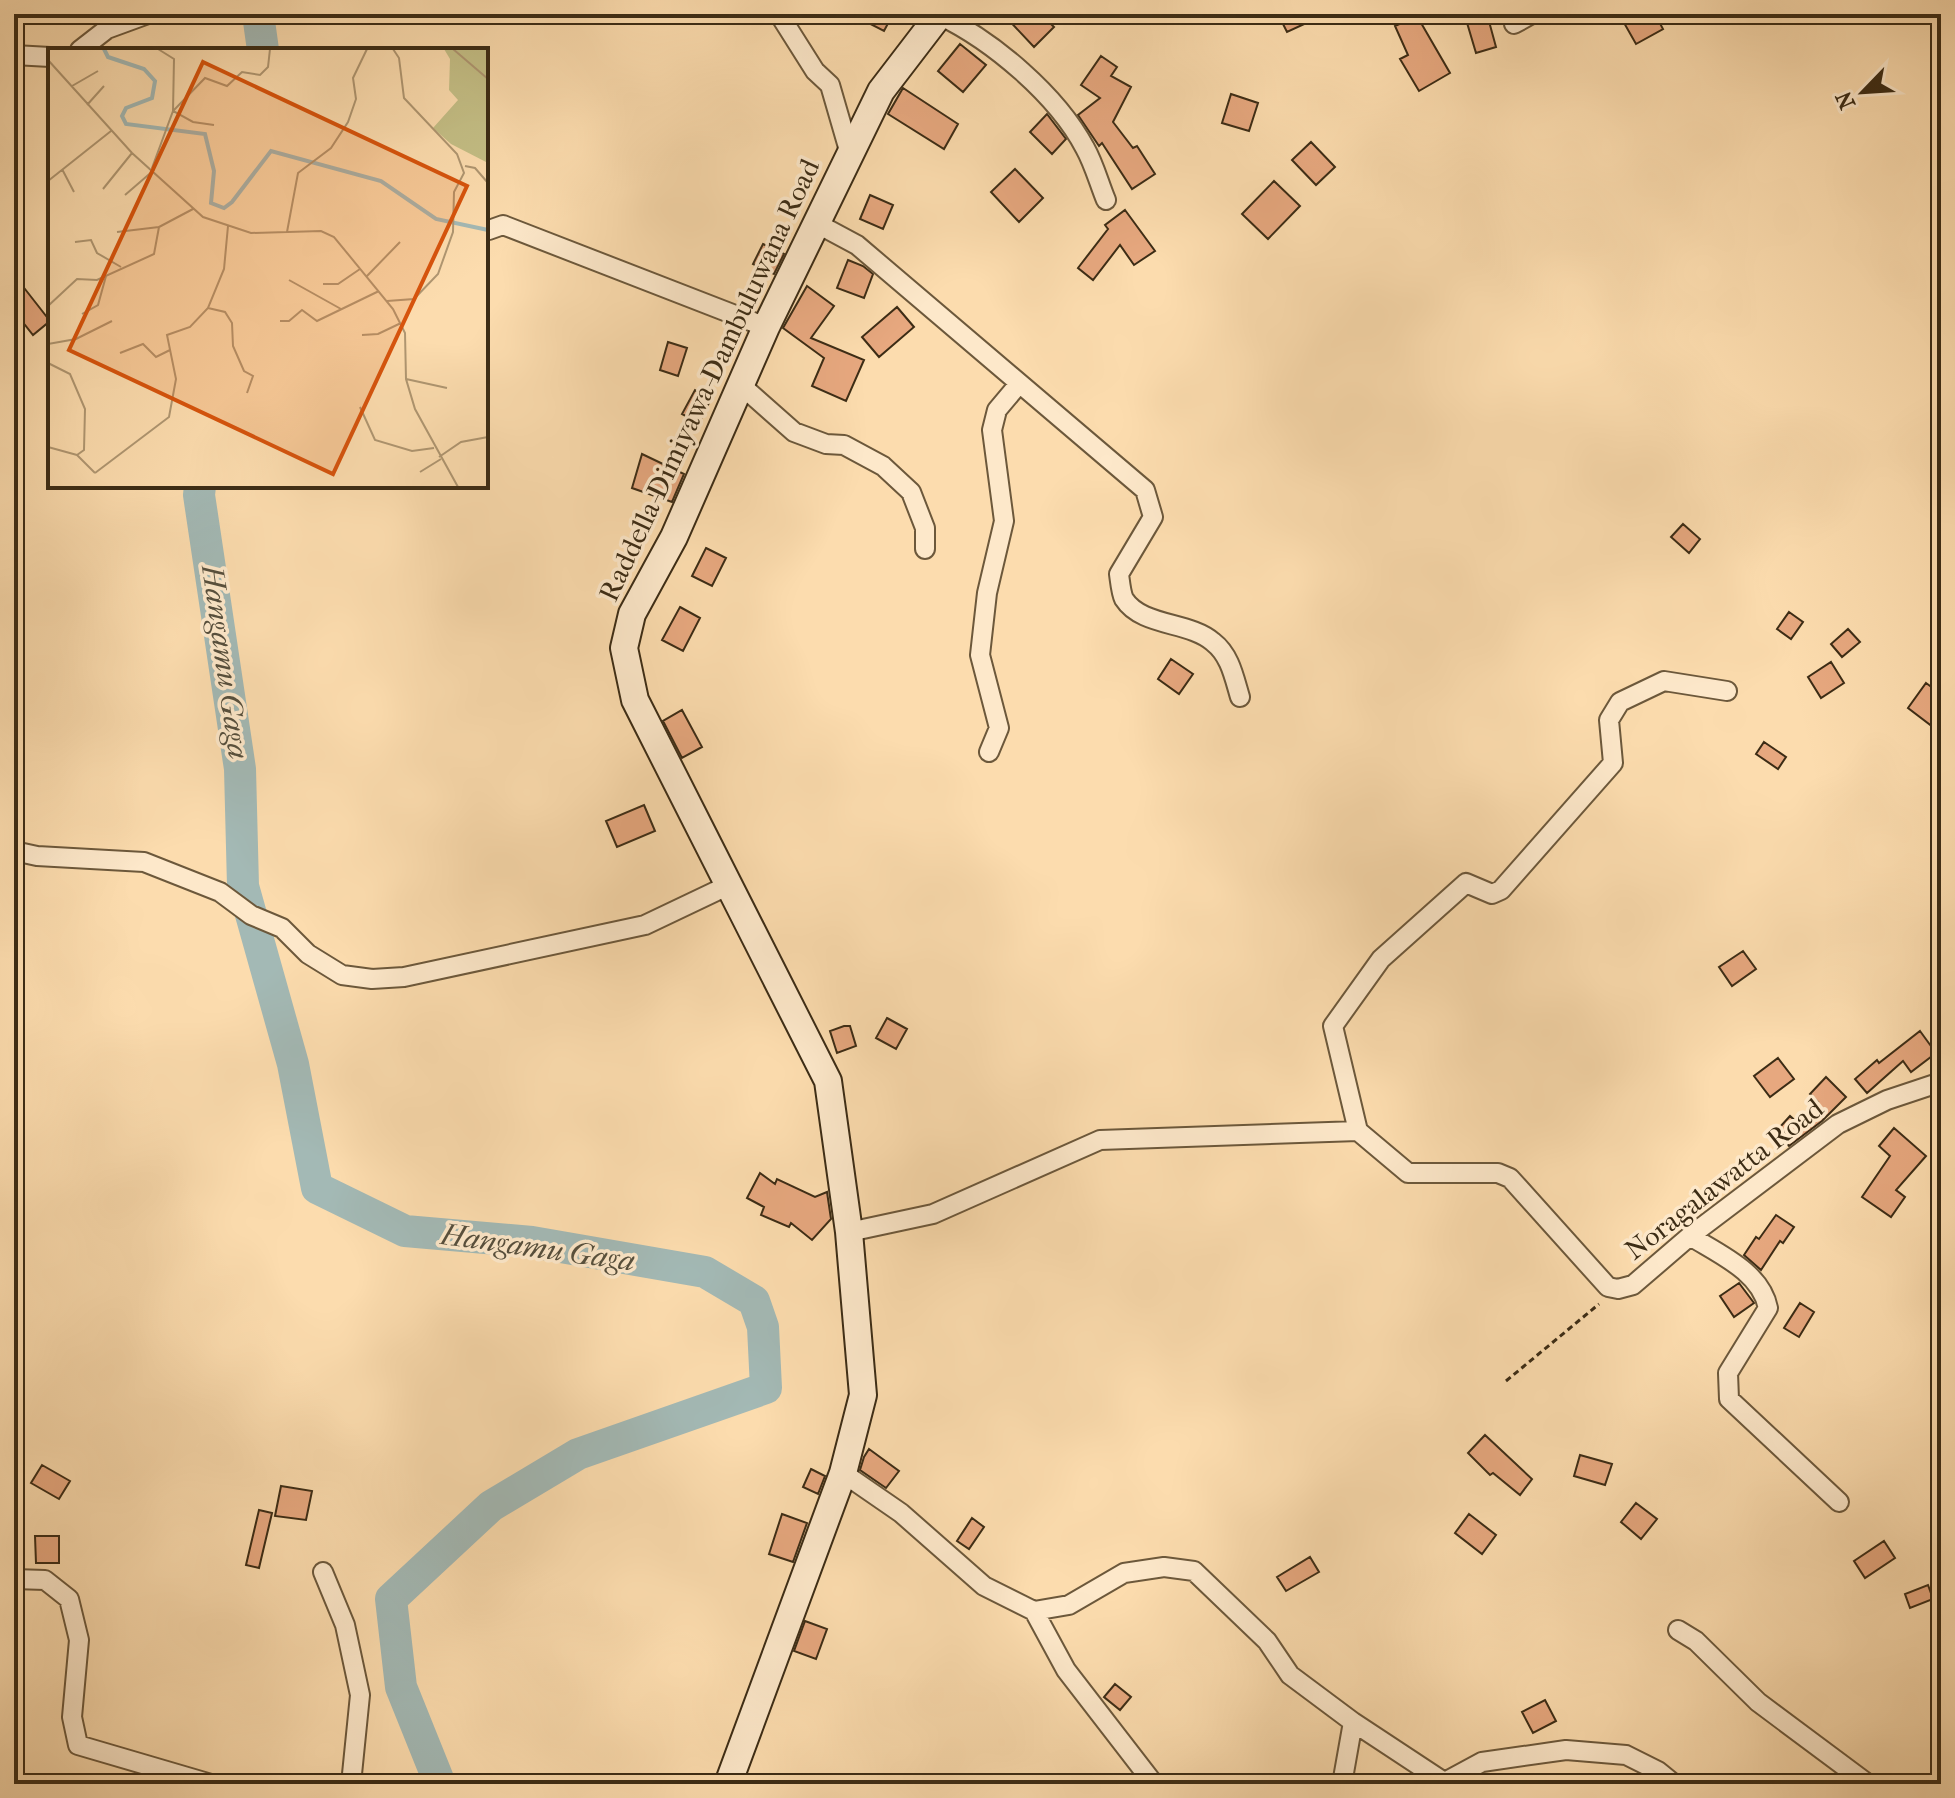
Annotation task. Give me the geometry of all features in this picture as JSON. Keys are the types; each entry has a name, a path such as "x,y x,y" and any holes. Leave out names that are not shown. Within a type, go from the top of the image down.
{"street":[{"path":"83,48 107,29 148,14"},
{"path":"779,14 815,71 830,85 850,154"},
{"path":"940,14 964,27 1031,80 1062,114 1085,148 1106,200"},
{"name":"Raddella-Dimiyawa-Dambuluwana Road","path":"728,1784 843,1473 863,1395 849,1232 828,1081 635,700 624,648 632,614 674,537 766,327 881,91 940,14"},
{"path":"1514,24 1532,14"},
{"path":"14,55 48,57"},
{"path":"816,223 857,245 1145,490 1153,517 1119,574 1124,598 1142,614 1198,632 1215,643 1229,662 1240,697"},
{"path":"489,230 503,225 766,327"},
{"path":"989,752 999,728 980,655 987,593 1004,521 992,430 997,410 1018,385"},
{"path":"742,386 794,432 826,444 844,445 883,466 911,492 925,528 925,549"},
{"path":"849,1232 933,1214 1100,1140 1358,1131 1333,1026 1381,959 1466,883 1492,894 1501,890 1613,763 1609,720 1620,702 1664,681 1727,691"},
{"path":"14,851 37,856 144,862 220,892 251,915 282,928 308,954 342,975 372,979 404,977 645,925 729,885"},
{"name":"Noragalawatta Road","path":"1358,1131 1408,1173 1498,1173 1510,1178 1608,1287 1618,1289 1633,1285 1690,1236 1838,1124 1887,1100 1941,1082"},
{"path":"1690,1236 1741,1267 1766,1295 1768,1308 1728,1373 1729,1399 1839,1502"},
{"path":"843,1473 901,1513 984,1586 1034,1611 1066,1670 1154,1784"},
{"path":"1034,1611 1069,1605 1124,1573 1164,1567 1194,1571 1267,1641 1290,1675 1353,1722 1446,1783 1482,1762 1566,1750 1626,1755 1658,1771 1674,1784"},
{"path":"323,1572 345,1625 360,1695 351,1784"},
{"path":"14,1579 45,1580 69,1599 79,1640 72,1717 78,1745 211,1784"},
{"path":"1678,1630 1696,1641 1758,1702 1868,1784"},
{"path":"1342,1784 1353,1722"}],"path":[{"path":"1506,1381 1618,1289"}],"building":[{"path":"851,14 893,14 884,31"},
{"path":"1003,14 1041,14 1054,27 1034,47"},
{"path":"1278,14 1326,14 1287,32"},
{"path":"1487,14 1496,47 1476,53 1465,16"},
{"path":"1619,14 1655,14 1663,29 1636,44"},
{"path":"1417,16 1450,73 1419,91 1400,59 1408,55 1395,26"},
{"path":"960,44 986,65 963,92 938,71"},
{"path":"1101,56 1117,67 1111,76 1131,87 1113,122 1133,148 1137,146 1155,174 1132,189 1102,143 1099,146 1078,115 1100,98 1081,85"},
{"path":"903,88 958,124 944,149 888,114"},
{"path":"1231,94 1258,103 1249,131 1222,123"},
{"path":"1047,114 1066,139 1052,154 1030,132"},
{"path":"1311,142 1335,167 1316,185 1292,160"},
{"path":"1015,169 1043,198 1019,222 991,192"},
{"path":"1274,181 1300,206 1268,239 1242,214"},
{"path":"870,195 893,205 883,229 860,219"},
{"path":"1125,210 1155,251 1134,265 1120,245 1093,280 1078,268 1108,229 1105,225"},
{"path":"763,244 784,254 774,274 753,264"},
{"path":"848,260 873,274 864,298 837,288"},
{"path":"14,275 48,318 48,323 33,335 14,311"},
{"path":"807,286 834,306 811,338 864,360 846,401 812,386 824,358 783,328"},
{"path":"897,307 914,327 879,357 862,337"},
{"path":"668,342 687,348 678,376 660,370"},
{"path":"695,390 711,399 699,423 682,414"},
{"path":"642,454 684,474 672,502 632,488"},
{"path":"1683,524 1700,539 1689,553 1671,537"},
{"path":"706,548 726,558 712,586 692,576"},
{"path":"680,607 700,618 683,651 662,640"},
{"path":"1789,612 1803,622 1791,639 1777,629"},
{"path":"1848,629 1860,642 1842,657 1831,644"},
{"path":"1171,659 1193,674 1179,694 1158,679"},
{"path":"1831,662 1844,683 1821,698 1808,677"},
{"path":"1926,683 1941,694 1941,716 1933,727 1908,708"},
{"path":"682,710 702,747 682,758 663,721"},
{"path":"1764,742 1786,757 1778,769 1756,754"},
{"path":"644,805 655,831 617,847 606,821"},
{"path":"1743,951 1756,969 1732,986 1719,967"},
{"path":"887,1018 907,1029 896,1049 876,1038"},
{"path":"850,1026 856,1046 837,1053 830,1031"},
{"path":"1920,1031 1936,1053 1911,1072 1903,1061 1867,1093 1855,1079"},
{"path":"1778,1058 1794,1079 1770,1097 1754,1076"},
{"path":"1826,1077 1846,1097 1822,1121 1789,1146 1784,1141 1789,1136 1780,1127 1790,1116 1799,1124 1818,1102 1810,1094"},
{"path":"1894,1128 1926,1156 1896,1190 1905,1197 1891,1217 1862,1197 1890,1156 1879,1146"},
{"path":"760,1173 775,1184 777,1179 815,1197 827,1192 831,1219 812,1240 791,1223 789,1227 761,1215 764,1207 747,1198"},
{"path":"1776,1215 1794,1227 1783,1243 1780,1241 1761,1270 1744,1255"},
{"path":"1739,1283 1754,1303 1734,1317 1720,1296"},
{"path":"1800,1303 1814,1312 1799,1337 1784,1328"},
{"path":"1485,1435 1532,1479 1520,1495 1493,1473 1490,1475 1468,1453"},
{"path":"869,1449 899,1471 886,1488 860,1470"},
{"path":"1580,1455 1612,1464 1605,1485 1574,1476"},
{"path":"42,1465 70,1481 59,1499 31,1483"},
{"path":"811,1469 825,1476 818,1494 803,1487"},
{"path":"281,1486 312,1491 306,1520 275,1516"},
{"path":"1636,1503 1657,1519 1641,1539 1621,1522"},
{"path":"259,1510 272,1513 259,1568 246,1565"},
{"path":"782,1514 807,1523 793,1562 769,1554"},
{"path":"1469,1514 1496,1535 1482,1554 1455,1533"},
{"path":"972,1518 984,1527 969,1549 957,1541"},
{"path":"35,1536 59,1536 59,1563 36,1563"},
{"path":"1884,1541 1895,1558 1865,1578 1854,1561"},
{"path":"1310,1557 1319,1572 1286,1591 1277,1577"},
{"path":"1928,1585 1933,1599 1910,1608 1905,1594"},
{"path":"805,1621 827,1629 816,1659 794,1651"},
{"path":"1115,1684 1131,1697 1120,1710 1104,1697"},
{"path":"1545,1700 1556,1721 1533,1733 1522,1712"}],"waterway":[{"name":"Hangamu Gaga","path":"258,14 263,48"},
{"name":"Hangamu Gaga","path":"200,488 240,769 243,886 293,1064 317,1188 405,1231 532,1242 705,1272 754,1301 763,1327 766,1388 578,1454 491,1506 391,1599 401,1687 440,1784"}]}
